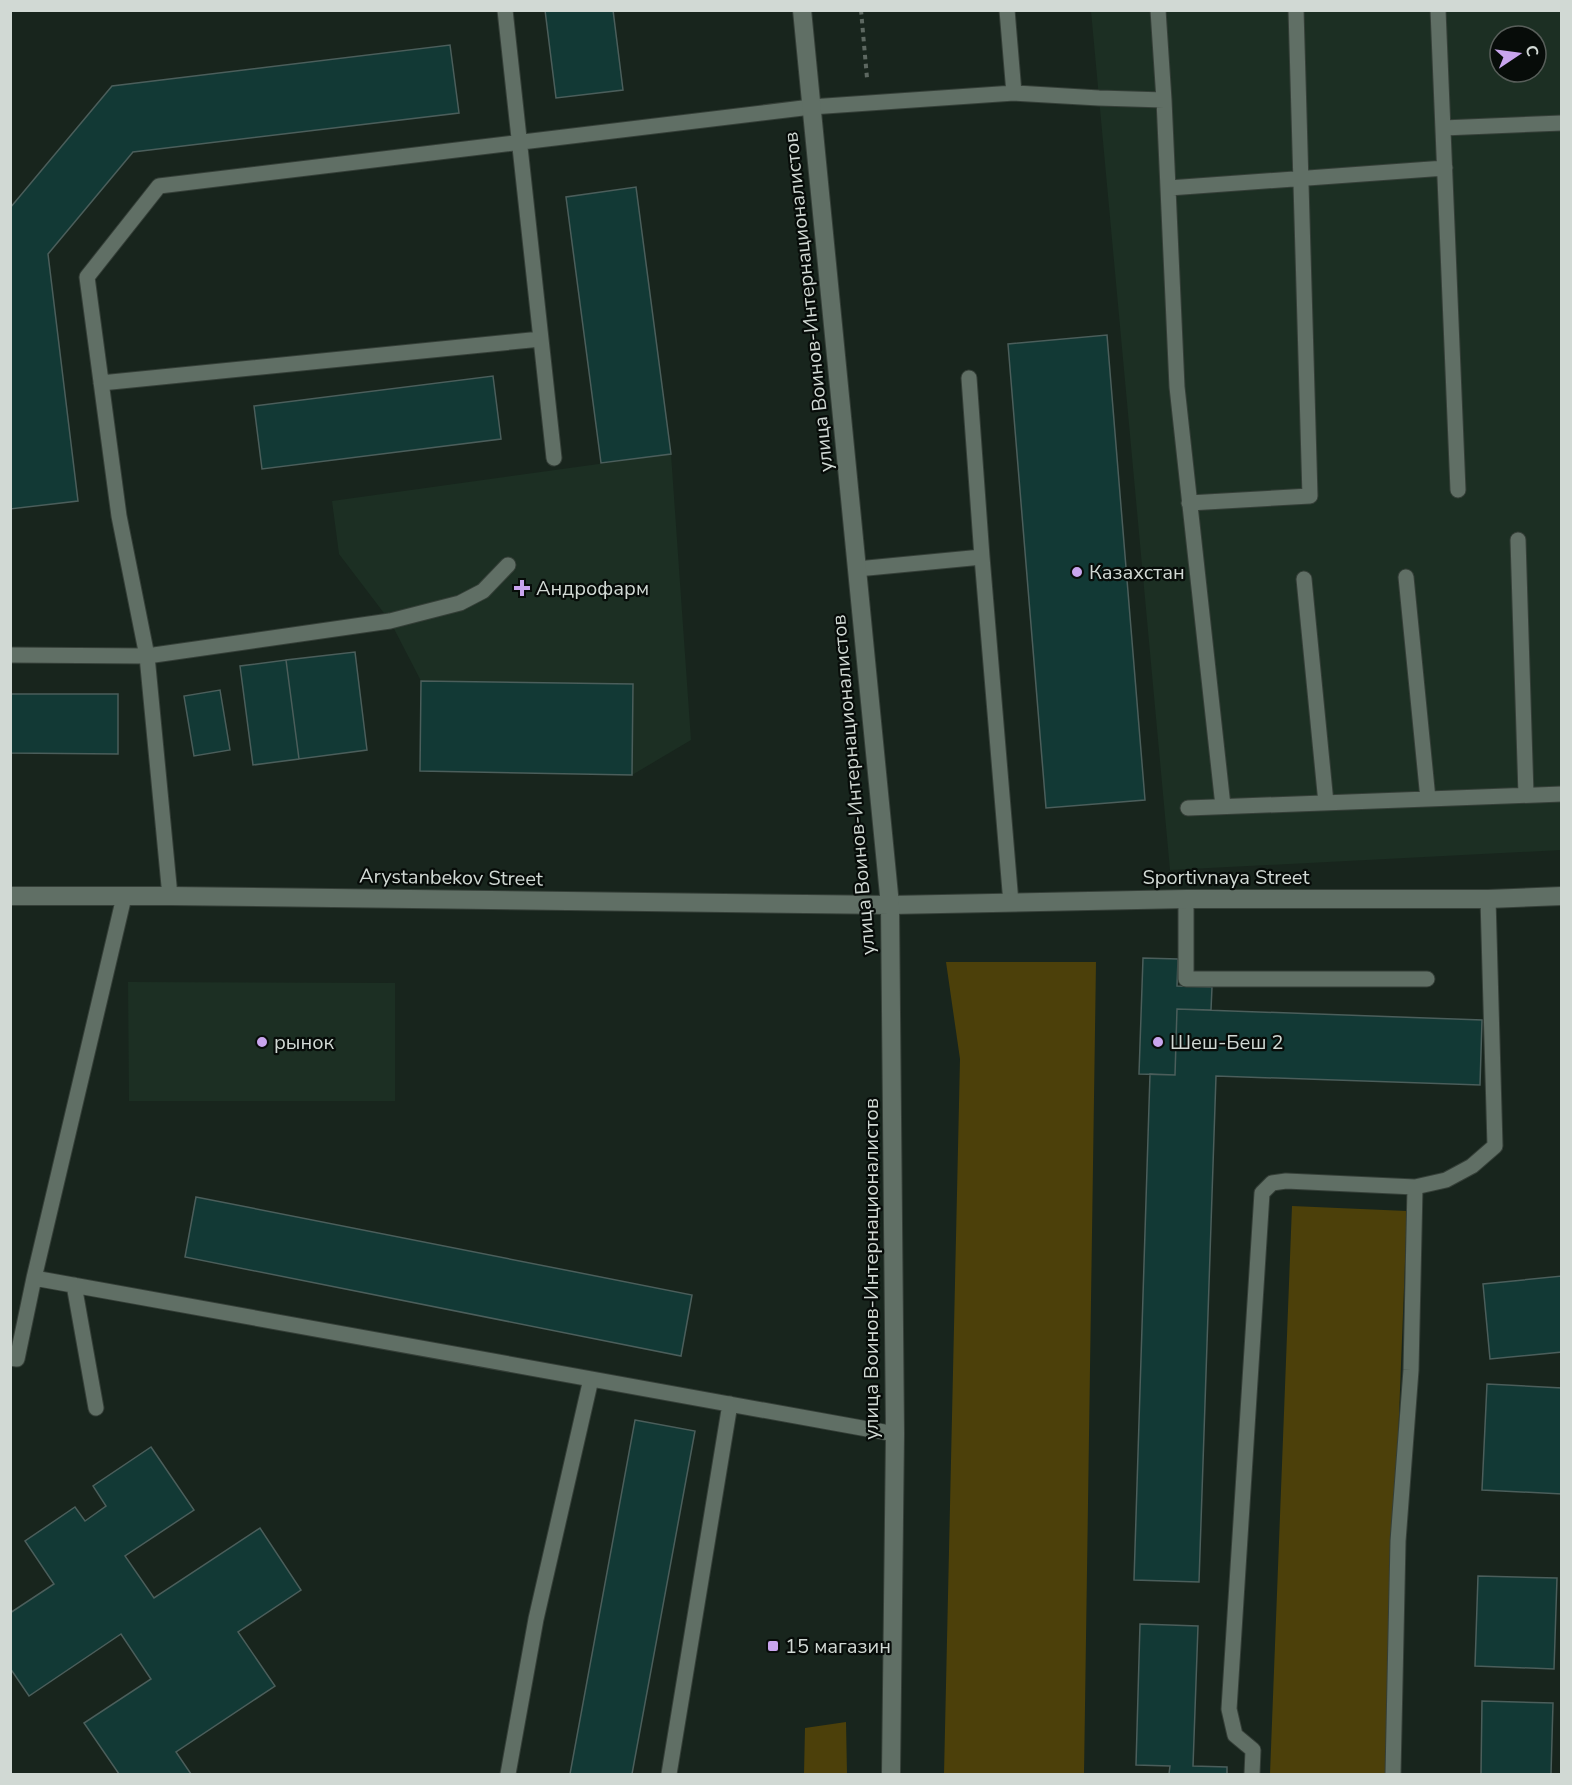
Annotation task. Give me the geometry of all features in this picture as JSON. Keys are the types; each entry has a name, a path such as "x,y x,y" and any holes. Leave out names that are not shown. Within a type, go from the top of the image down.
{"street":[{"name":"улица Воинов-Интернационалистов","path":"802,10 890,905 895,1434 891,1774"},
{"name":"Arystanbekov Street","path":"10,896 890,905"},
{"name":"Sportivnaya Street","path":"890,905 1186,899 1488,899 1562,896"}],"lane":[{"path":"505,10 554,458"},
{"path":"1007,10 1014,93"},
{"path":"1158,10 1169,188 1177,387 1223,806"},
{"path":"1189,503 1310,496 1296,10"},
{"path":"1438,10 1458,490"},
{"path":"170,896 147,656 119,516 87,277 159,186 812,106 1014,93 1164,100"},
{"path":"1443,128 1562,123"},
{"path":"1169,188 1445,168"},
{"path":"101,383 541,339"},
{"path":"969,378 1011,903"},
{"path":"1518,540 1526,795"},
{"path":"857,569 982,557"},
{"path":"10,655 147,656 390,621 460,603 483,591 508,566"},
{"path":"1406,577 1428,799"},
{"path":"1304,579 1326,803"},
{"path":"1188,808 1562,794"},
{"path":"10,1358 17,1359 124,897"},
{"path":"1186,899 1186,979 1427,980"},
{"path":"1252,1774 1253,1750 1235,1735 1229,1709 1262,1193 1272,1183 1286,1181 1415,1187 1446,1179 1472,1166 1495,1146 1488,899"},
{"path":"1393,1774 1398,1541 1411,1370 1415,1187"},
{"path":"34,1278 895,1434"},
{"path":"74,1285 96,1408"},
{"path":"508,1774 536,1619 591,1379"},
{"path":"669,1774 730,1404"}],"path":[{"path":"861,10 869,102"}],"shaded area":[{"path":"1091,11 1561,11 1561,850 1170,870"},
{"name":"Андрофарм","path":"671,454 691,740 632,775 420,771 421,681 390,621 339,554 332,501"},
{"path":"946,962 1096,962 1084,1774 944,1774 960,1059"},
{"name":"рынок","path":"128,982 395,983 395,1101 129,1101"},
{"path":"1292,1206 1407,1211 1385,1774 1270,1774"},
{"path":"846,1722 847,1774 804,1774 805,1728"}],"building":[{"path":"545,10 613,10 623,90 556,98"},
{"path":"450,45 459,113 133,152 48,254 78,501 10,509 10,208 112,86"},
{"path":"636,187 671,454 601,463 566,197"},
{"name":"Казахстан","path":"1107,335 1145,800 1046,808 1008,344"},
{"path":"493,376 501,439 262,469 254,406"},
{"path":"355,652 367,750 299,759 286,660"},
{"path":"286,660 299,759 253,765 240,666"},
{"path":"421,681 633,684 632,775 420,771"},
{"path":"220,690 230,750 194,756 184,696"},
{"path":"10,694 118,694 118,754 10,753"},
{"name":"Шеш-Беш 2","path":"1143,958 1178,959 1177,986 1212,987 1211,1010 1177,1009 1175,1075 1139,1074"},
{"path":"1177,1009 1482,1020 1480,1085 1216,1076 1199,1582 1134,1580 1150,1074 1175,1075"},
{"path":"196,1197 692,1295 681,1356 185,1257"},
{"path":"1562,1276 1562,1352 1490,1359 1483,1284"},
{"path":"1487,1384 1562,1388 1562,1494 1482,1490"},
{"path":"635,1420 695,1431 632,1774 570,1774"},
{"path":"151,1447 194,1510 125,1556 154,1598 260,1528 301,1590 238,1632 275,1686 176,1752 191,1774 119,1774 84,1723 151,1679 121,1634 29,1696 10,1668 10,1613 54,1584 25,1541 75,1507 85,1521 106,1506 93,1486"},
{"path":"1478,1576 1557,1578 1554,1669 1475,1666"},
{"path":"1140,1624 1198,1626 1193,1766 1227,1767 1227,1774 1169,1774 1170,1766 1136,1765"},
{"path":"1482,1701 1553,1703 1551,1774 1481,1774"}],"place":[{"name":"Казахстан","path":"1077,572"},
{"name":"Андрофарм","path":"522,588"},
{"name":"рынок","path":"262,1042"},
{"name":"Шеш-Беш 2","path":"1158,1042"},
{"name":"15 магазин","path":"773,1646"}]}
